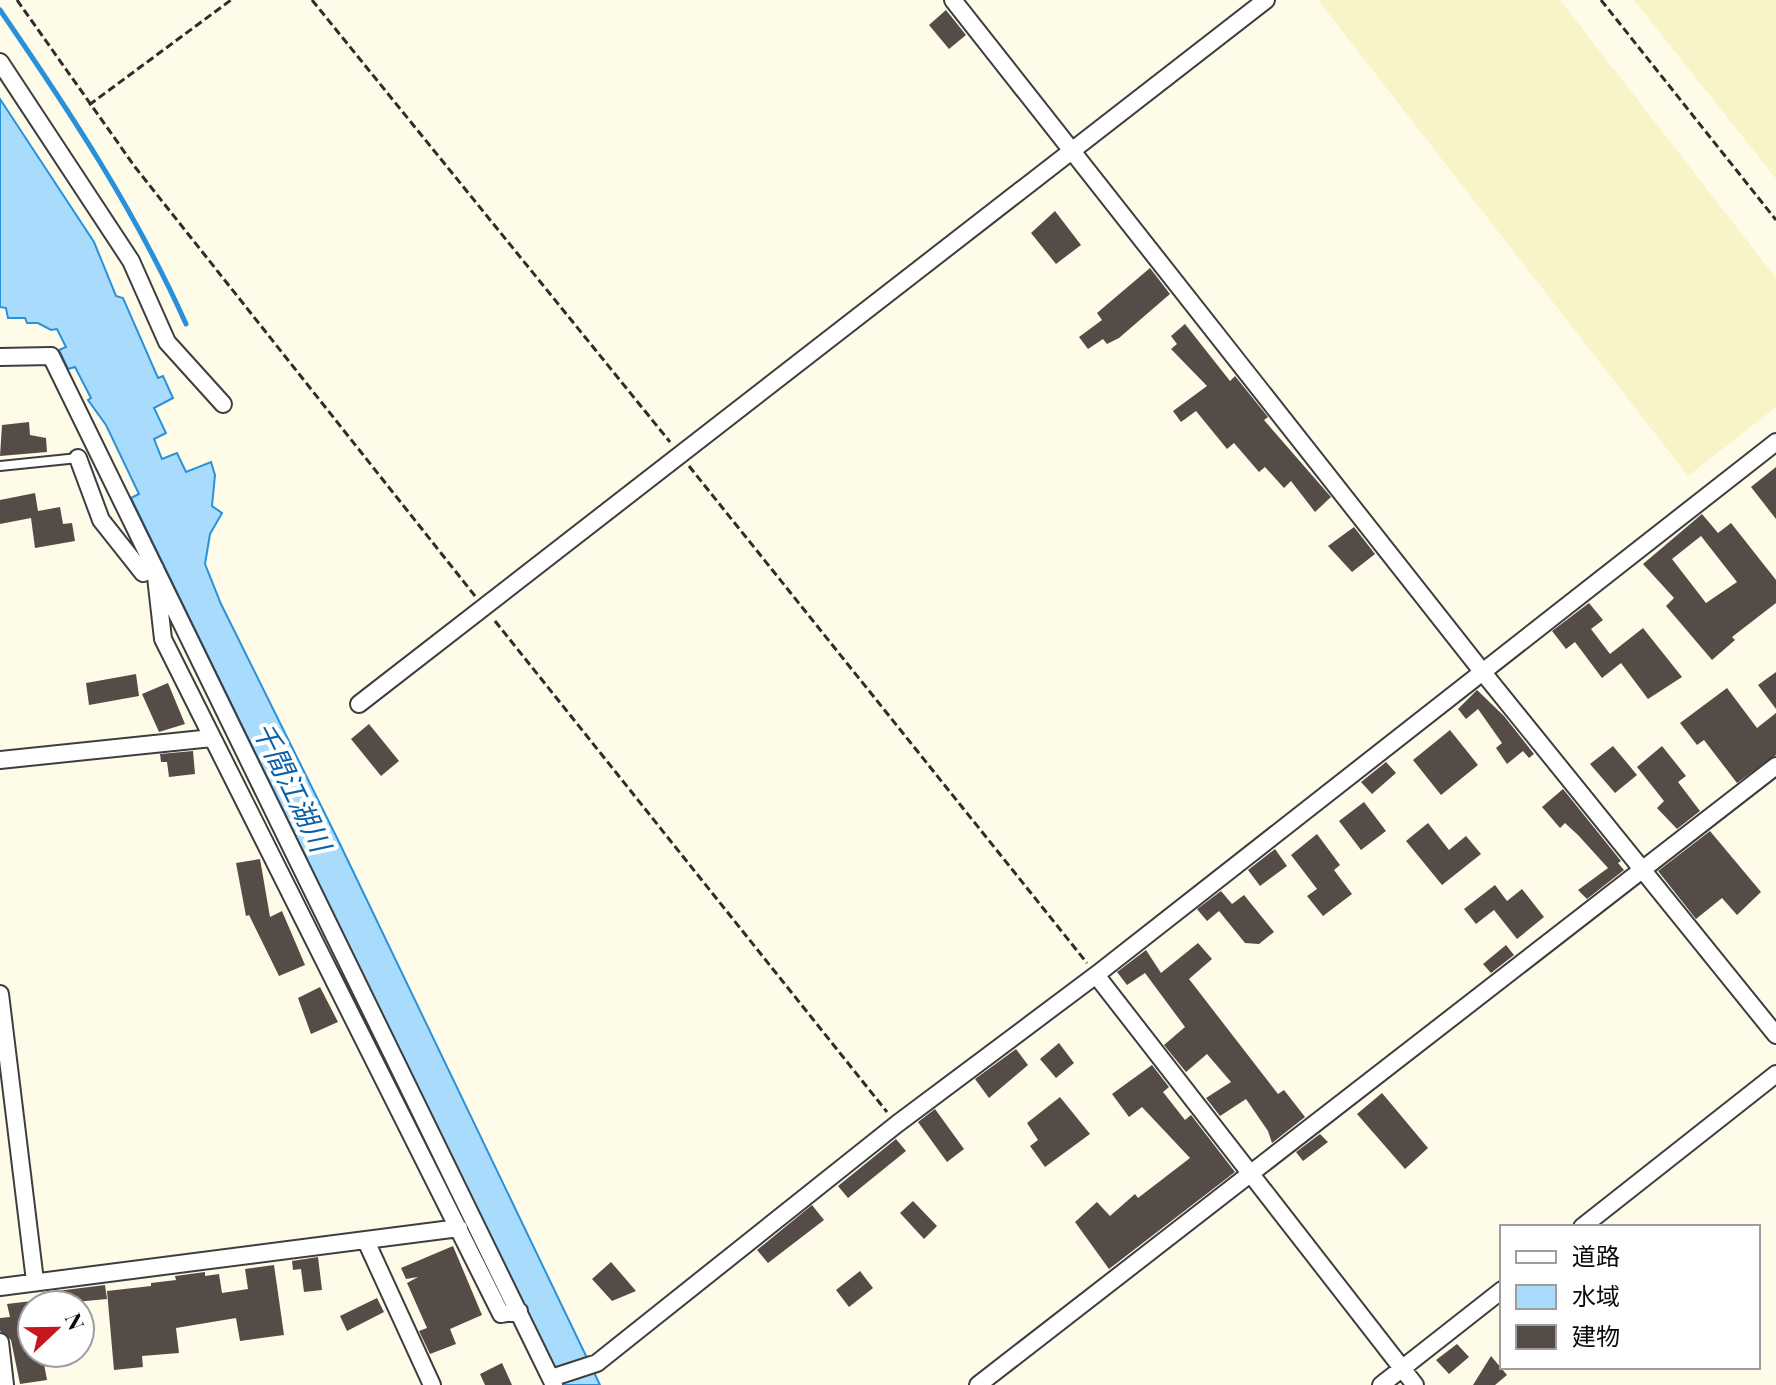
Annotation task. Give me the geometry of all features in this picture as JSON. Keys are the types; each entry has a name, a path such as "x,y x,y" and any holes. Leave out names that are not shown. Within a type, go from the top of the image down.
{"street":[{"path":"953,0 1481,670 1776,1035"},
{"path":"359,704 1266,0"},
{"path":"0,62 131,261 167,342 223,404"},
{"path":"0,357 51,356 519,1311 556,1380 597,1363 897,1124 1096,975 1481,670 1776,442"},
{"path":"78,458 101,520 143,573 155,568"},
{"path":"155,568 163,639 501,1314 519,1311"},
{"path":"0,760 212,738"},
{"path":"978,1385 1776,766"},
{"path":"1096,975 1415,1385"},
{"path":"0,994 35,1281"},
{"path":"1585,1225 1776,1074"},
{"path":"0,1287 459,1228"},
{"path":"366,1241 432,1385"},
{"path":"1381,1385 1500,1292"},
{"path":"0,1342 5,1385"}],"lane":[{"path":"0,466 78,458"}],"path":[{"path":"17,0 89,105 231,0"},
{"path":"312,0 1096,975"},
{"path":"1601,0 1776,220"}],"shaded area":[{"path":"1318,0 1560,0 1776,278 1776,407 1688,476"},
{"path":"1634,0 1776,0 1776,179"}],"water":[{"name":"千間江湖川","path":"0,99 94,242 116,296 123,298 158,378 163,376 173,398 154,408 166,433 154,439 162,459 177,453 186,472 211,462 215,475 212,506 222,513 210,534 205,564 221,604 600,1385 563,1385 131,498 139,494 106,425 88,400 91,398 75,367 68,369 59,350 66,347 57,329 27,323 25,318 8,318 6,308 0,307"}],"building":[{"path":"946,10 966,35 949,49 929,25"},
{"path":"1055,211 1081,245 1056,264 1031,233"},
{"path":"1150,268 1170,294 1119,338 1107,344 1103,339 1088,349 1079,337 1102,320 1097,313"},
{"path":"1185,324 1230,381 1235,376 1268,417 1264,420 1331,497 1315,512 1291,481 1284,488 1265,467 1259,472 1234,443 1227,449 1196,411 1181,422 1173,411 1207,386 1171,349 1177,344 1171,336"},
{"path":"29,422 30,435 46,438 47,452 0,456 2,425"},
{"path":"1776,467 1776,519 1751,487"},
{"path":"35,493 38,511 60,507 63,524 72,523 75,541 35,548 31,518 0,524 0,500"},
{"path":"1702,514 1718,533 1731,523 1776,580 1776,603 1732,637 1735,640 1712,660 1666,606 1674,598 1643,564","holes":["1701,536 1737,582 1706,603 1672,559"]},
{"path":"1354,527 1375,554 1352,572 1328,546"},
{"path":"1589,603 1603,620 1591,629 1610,654 1643,628 1682,677 1648,699 1621,663 1602,678 1575,642 1566,649 1552,631"},
{"path":"1776,672 1776,709 1758,685"},
{"path":"136,674 139,696 89,705 86,683"},
{"path":"168,683 185,724 159,732 142,694"},
{"path":"1727,688 1757,728 1776,713 1776,755 1737,783 1704,740 1697,745 1680,723"},
{"path":"1477,690 1504,716 1534,754 1529,758 1523,751 1507,764 1496,748 1502,743 1478,709 1466,719 1458,709"},
{"path":"369,724 399,761 381,776 351,739"},
{"path":"1450,730 1478,765 1441,795 1413,760"},
{"path":"1613,746 1637,775 1615,793 1590,764"},
{"path":"1662,746 1686,776 1678,782 1700,811 1677,829 1657,808 1664,801 1637,767"},
{"path":"193,751 195,774 169,777 167,762 161,762 160,754"},
{"path":"1386,762 1396,773 1372,794 1361,782"},
{"path":"1563,789 1621,861 1618,863 1624,870 1587,899 1578,890 1608,868 1578,835 1565,823 1560,828 1542,807"},
{"path":"1364,802 1386,831 1361,850 1339,821"},
{"path":"1428,823 1449,850 1466,836 1481,854 1442,885 1406,841"},
{"path":"1710,831 1761,892 1737,915 1722,898 1696,919 1658,871"},
{"path":"1317,834 1340,865 1334,870 1352,894 1323,916 1307,896 1317,889 1291,855"},
{"path":"1275,849 1287,866 1260,886 1248,870"},
{"path":"260,859 270,917 282,911 305,965 279,976 249,915 246,916 236,863"},
{"path":"1495,885 1507,901 1522,889 1544,917 1517,939 1494,910 1476,924 1464,909"},
{"path":"1221,891 1232,904 1244,895 1274,932 1259,944 1245,943 1219,911 1207,921 1197,909"},
{"path":"1198,943 1212,959 1189,979 1278,1094 1284,1090 1305,1117 1272,1143 1268,1131 1246,1099 1220,1116 1206,1098 1231,1082 1207,1054 1186,1072 1164,1045 1185,1027 1145,973 1127,985 1117,972 1146,950 1161,973"},
{"path":"1506,945 1514,955 1491,973 1483,964"},
{"path":"320,987 338,1022 311,1034 298,998"},
{"path":"1059,1043 1074,1063 1056,1078 1040,1059"},
{"path":"1016,1049 1028,1065 989,1098 975,1079"},
{"path":"1152,1065 1169,1087 1163,1092 1185,1120 1191,1115 1235,1172 1109,1269 1075,1222 1097,1202 1110,1216 1135,1194 1138,1198 1190,1158 1142,1107 1129,1117 1112,1094"},
{"path":"1382,1093 1428,1148 1405,1169 1357,1114"},
{"path":"1060,1097 1090,1134 1045,1167 1030,1146 1038,1140 1027,1123"},
{"path":"935,1109 964,1149 947,1162 918,1122"},
{"path":"1320,1134 1328,1142 1303,1161 1296,1152"},
{"path":"896,1139 906,1151 848,1198 838,1186"},
{"path":"913,1201 937,1226 924,1239 900,1213"},
{"path":"812,1205 824,1220 768,1263 757,1250"},
{"path":"453,1246 482,1315 450,1329 456,1344 430,1354 419,1331 427,1328 407,1283 418,1277 406,1279 401,1268"},
{"path":"318,1257 322,1290 304,1292 301,1269 293,1270 292,1261"},
{"path":"611,1262 636,1291 612,1301 592,1279"},
{"path":"274,1265 284,1335 240,1341 236,1318 176,1328 179,1353 142,1356 143,1367 114,1370 107,1291 151,1286 151,1283 176,1280 175,1276 205,1272 205,1276 219,1274 222,1293 248,1289 245,1269"},
{"path":"860,1271 873,1288 849,1307 836,1290"},
{"path":"105,1285 107,1299 96,1300 96,1289 73,1289"},
{"path":"377,1298 384,1312 347,1331 340,1316"},
{"path":"16,1303 16,1364 11,1340 0,1331 0,1318 10,1317 7,1304"},
{"path":"1457,1344 1469,1357 1449,1374 1436,1360"},
{"path":"1491,1356 1507,1375 1495,1385 1473,1385"},
{"path":"502,1363 512,1385 485,1385 480,1374"},
{"path":"17,1369 45,1369 47,1380 20,1384"}],"waterway":[{"path":"0,10 100,162 145,241 186,324"}]}
